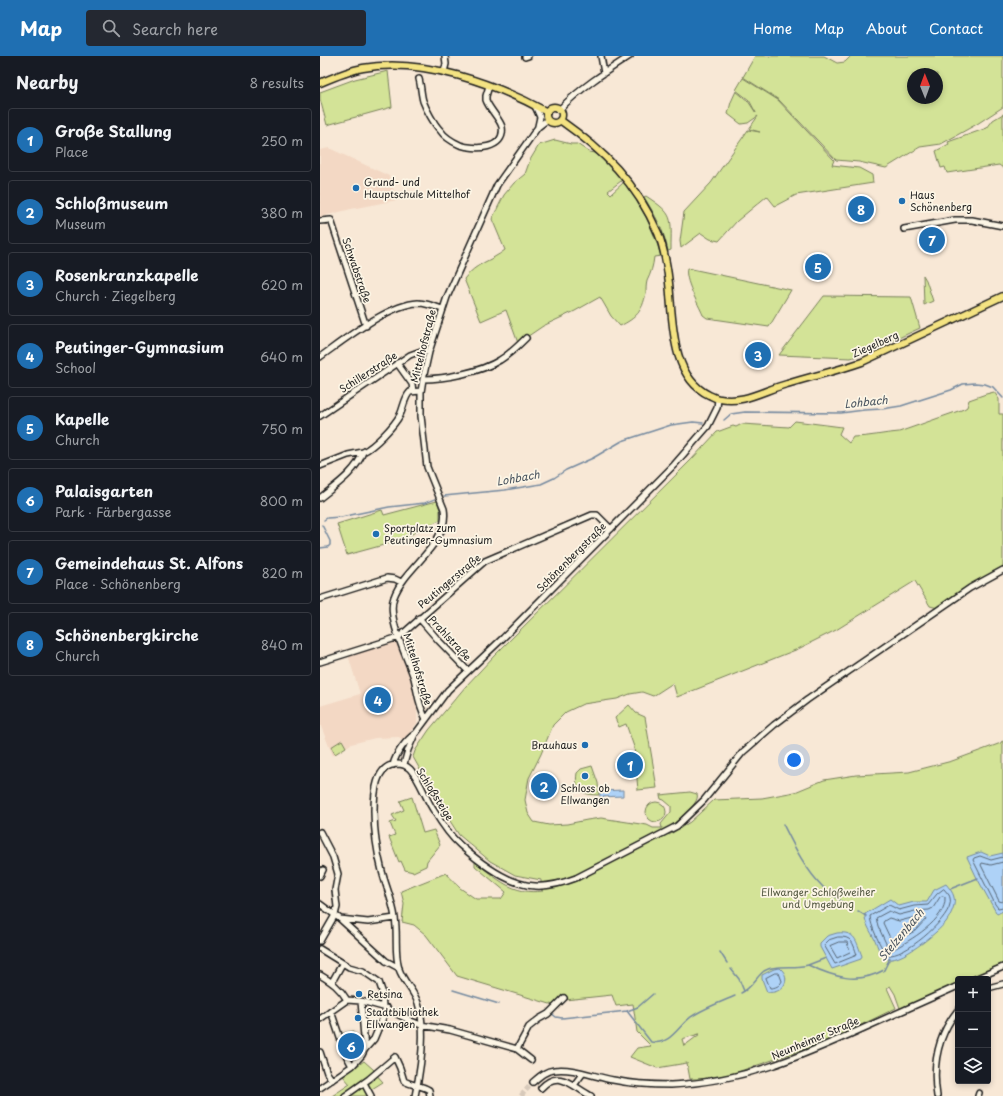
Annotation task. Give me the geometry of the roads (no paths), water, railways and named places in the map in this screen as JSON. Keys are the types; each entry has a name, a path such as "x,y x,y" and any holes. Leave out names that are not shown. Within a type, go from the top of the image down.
{"main road":[{"path":"321,81 342,74 378,66 406,67 444,72 489,86 535,105 547,112"},
{"path":"553,108 559,110 562,115 560,120 554,123 547,120 547,112 553,108"},
{"path":"560,120 597,147 626,178 643,202 662,247 669,284 672,326 675,344 680,360 693,383 702,392 718,399"},
{"name":"Ziegelberg","path":"718,399 740,400 751,398 786,384 862,362 1003,296"}],"street":[{"path":"444,72 446,64 445,56"},
{"path":"601,56 604,73"},
{"path":"559,110 604,73 630,56"},
{"path":"419,79 423,102 440,131 459,144 472,148 488,147 497,142 502,136 502,126 486,100 489,86"},
{"path":"535,105 540,117 538,127"},
{"name":"Mittelhofstraße","path":"404,764 408,750 416,733 426,719 420,707 414,680 398,637 392,612 392,603 401,582 435,542 444,524 445,515 427,467 421,416 421,391 423,379 429,352 442,309 463,258 498,185 538,127 547,120"},
{"name":"Schwabstraße","path":"320,221 331,220 366,326"},
{"path":"904,229 955,220 972,220 1003,226"},
{"path":"320,357 391,310 408,304 426,304 442,309"},
{"path":"423,379 452,376 500,361 526,338"},
{"name":"Schillerstraße","path":"320,416 397,363 416,352 429,352"},
{"path":"397,363 412,384 413,391"},
{"path":"320,466 368,449 392,427 401,414 408,395 413,391 421,391"},
{"name":"Schönenbergstraße","path":"426,719 448,690 508,632 674,465 708,426 717,408 718,399"},
{"path":"320,498 341,481 359,461 362,452"},
{"name":"Peutingerstraße","path":"320,662 398,637 485,561 592,515 596,515 611,529"},
{"name":"Schloßsteige","path":"393,765 404,764 410,769 421,786 433,811 459,844 504,877 517,883 535,886 561,883 576,878 677,826 704,800 743,752 774,725 807,700 970,588 1003,570"},
{"path":"320,599 387,578 395,578 401,582"},
{"name":"Prahlstraße","path":"419,618 468,671"},
{"name":"Mittelhofstraße","path":"393,765 396,756 411,736 416,733"},
{"path":"393,765 387,768 379,777 376,786 374,819 382,870 395,918 399,968 402,976 418,1002 421,1025 422,1060 415,1096"},
{"path":"320,832 333,857 338,874 335,890 337,917 320,941"},
{"path":"320,876 323,870"},
{"path":"320,904 386,960 399,968"},
{"path":"337,917 368,922 395,918"},
{"path":"320,949 342,964 363,971 378,982 382,991 385,1007 374,1039 362,1055 352,1066 320,1088"},
{"path":"332,982 342,964"},
{"path":"982,976 1003,967"},
{"path":"320,975 332,982 342,991 347,1000"},
{"path":"991,987 1003,984"},
{"name":"Neunheimer Straße","path":"533,1082 541,1075 555,1070 564,1069 615,1081 637,1084 670,1085 718,1080 776,1065 805,1054 955,987"},
{"path":"517,1049 529,1027 550,1012 564,998"},
{"path":"320,1019 347,1000 361,1001 385,1007 421,1025 450,1030 517,1049 531,1060"},
{"path":"361,1001 365,1049"},
{"path":"331,1011 345,1053 352,1066"},
{"path":"937,1096 935,1065 940,1043 949,1022 956,1012"},
{"path":"320,1052 327,1073 332,1080"},
{"path":"345,1096 364,1083 395,1057 404,1082 418,1085 429,1090 430,1096"},
{"path":"574,1085 583,1073"},
{"path":"541,1088 549,1080 556,1079 574,1085 580,1091 591,1096"},
{"path":"364,1083 371,1096"}],"water":[{"path":"623,790 623,796 600,797 600,791"},
{"path":"981,852 990,856 1003,853 1003,911 997,914 967,857"},
{"path":"946,884 953,893 954,902 952,912 946,922 927,940 908,953 891,959 883,957 867,924 865,914 890,899 899,906 914,902 927,902 934,890"},
{"path":"837,933 852,935 862,956 861,959 832,969 820,947 820,943 827,936"},
{"path":"780,968 786,977 784,985 777,991 767,992 762,975 774,969"}],"waterway":[{"name":"Lohbach","path":"724,420 731,414 745,412 841,413 882,409 901,406 951,390 963,384 975,383 993,387 1003,398"},
{"name":"Lohbach","path":"444,496 505,490 541,484 566,470 593,458 622,441 671,425 693,422 703,423"},
{"name":"Lohbach","path":"324,520 327,518 341,517 389,507 425,503 435,499"},
{"name":"Lohbach","path":"320,548 328,547 330,545 330,541 322,525"},
{"path":"783,824 800,857 811,873 829,893 850,907"},
{"name":"Stelzenbach","path":"950,889 978,878"},
{"path":"858,911 866,916"},
{"path":"720,952 727,963"},
{"path":"808,965 826,958"},
{"name":"Stelzenbach","path":"741,993 745,991 764,971 769,969 808,965 836,976 855,978 874,975 884,970 890,958"},
{"path":"731,969 739,979 744,991"},
{"name":"Stelzenbach","path":"453,990 499,1004"},
{"path":"627,1011 638,1007 653,994"},
{"name":"Stelzenbach","path":"551,1013 556,1017 562,1018 627,1011 651,1042 658,1042 664,1041 670,1037 694,1015 735,996"}],"tunnel":[{"path":"521,1096 533,1082"}],"place":[{"name":"Grund- und Hauptschule Mittelhof","path":"356,188"},
{"name":"Haus Schönenberg","path":"902,201"},
{"name":"Schönenbergkirche","path":"861,209"},
{"name":"Gemeindehaus St. Alfons","path":"932,240"},
{"name":"Kapelle","path":"818,267"},
{"name":"Rosenkranzkapelle","path":"758,355"},
{"name":"Sportplatz zum Peutinger-Gymnasium","path":"376,534"},
{"name":"Peutinger-Gymnasium","path":"378,700"},
{"name":"Brauhaus","path":"585,745"},
{"name":"Große Stallung","path":"630,765"},
{"name":"Schloss ob Ellwangen","path":"585,776"},
{"name":"Schloßmuseum","path":"544,786"},
{"name":"Retsina","path":"359,994"},
{"name":"Stadtbibliothek Ellwangen","path":"358,1018"},
{"name":"Palaisgarten","path":"351,1046"}],"park label":[{"name":"Ellwanger Schloßweiher und Umgebung","path":"818,898"}]}
